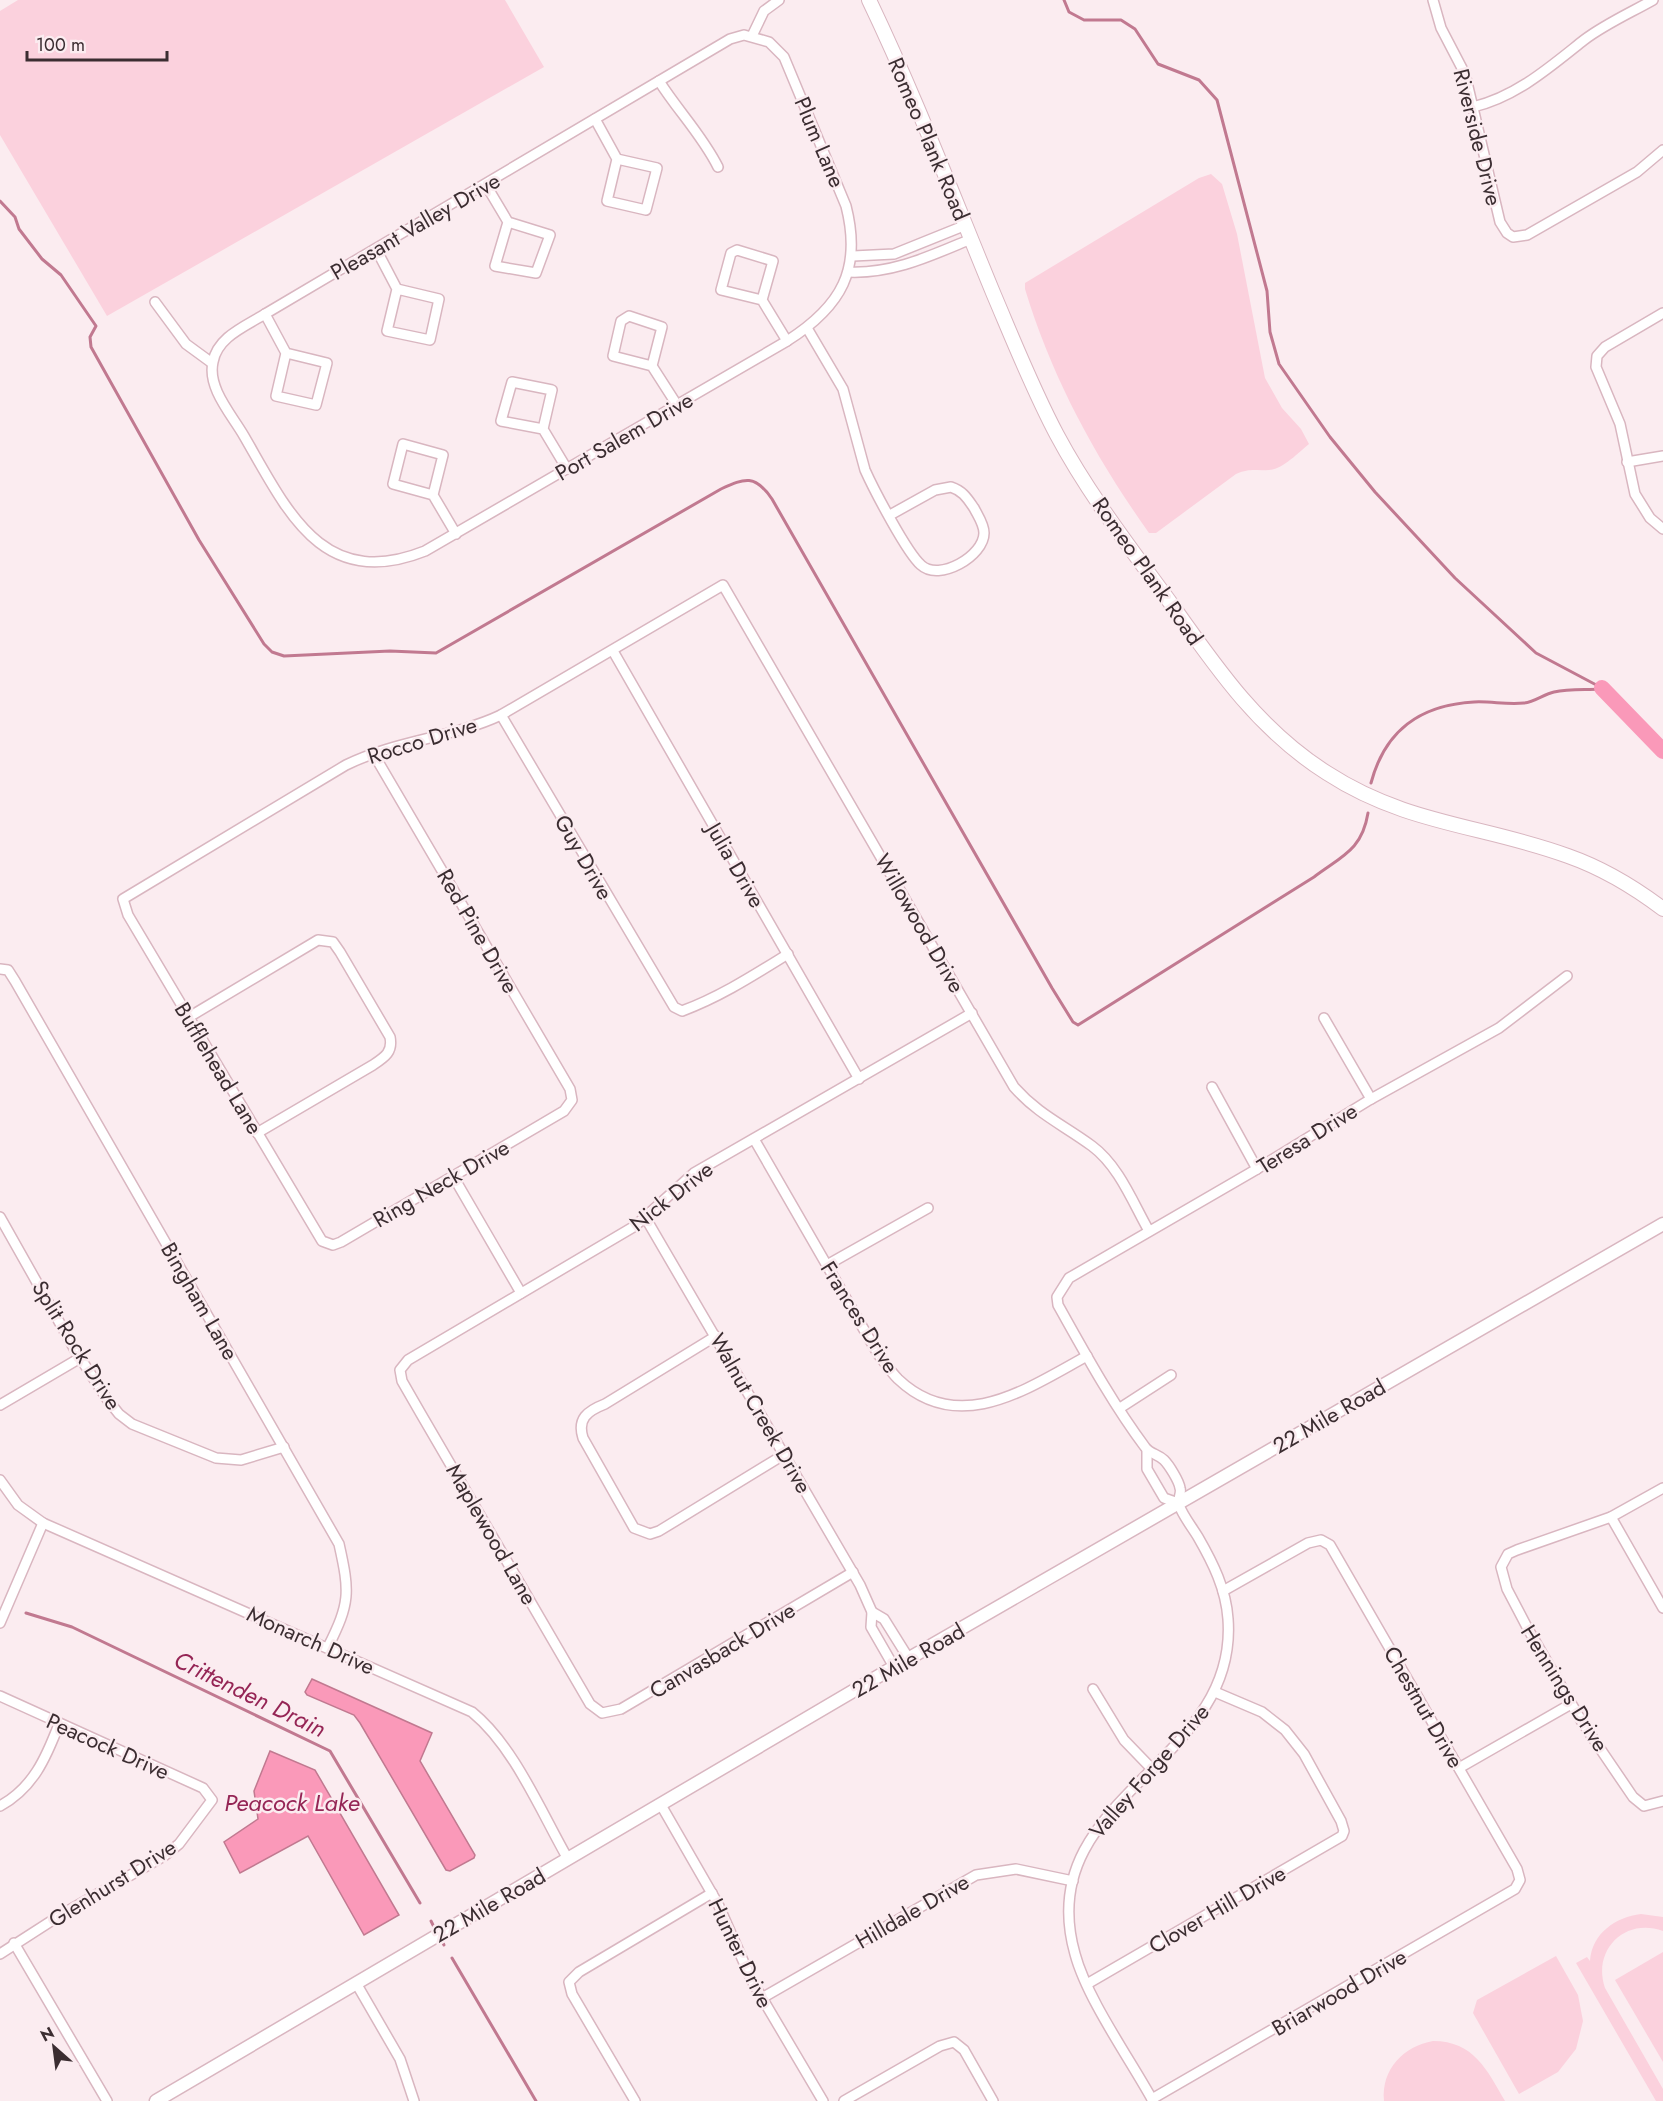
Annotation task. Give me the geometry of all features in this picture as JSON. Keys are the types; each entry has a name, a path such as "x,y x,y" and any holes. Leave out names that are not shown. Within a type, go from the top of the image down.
{"main road":[{"name":"Romeo Plank Road","path":"869,0 1039,398 1073,463 1215,665 1268,728 1328,774 1376,800 1442,823 1568,856 1630,886 1663,909"}],"street":[{"path":"753,36 764,11 779,0"},
{"name":"Riverside Drive","path":"1433,0 1440,28 1465,75 1494,205 1503,228 1513,237 1527,235 1627,177 1663,150"},
{"path":"1473,107 1499,98 1544,72 1585,40 1653,0"},
{"name":"Plum Lane","path":"753,36 780,51 784,57 846,206 852,231 853,256"},
{"name":"Pleasant Valley Drive","path":"212,363 218,349 228,338 265,314 730,39 753,36"},
{"path":"658,81 681,116 692,125 706,144 718,167"},
{"path":"595,119 617,159 607,201 646,210 657,168 617,159"},
{"path":"486,185 508,222 550,235 536,273 495,266 508,222"},
{"path":"853,256 894,254 966,225"},
{"path":"848,272 870,273 902,267 971,239"},
{"path":"376,249 397,289 387,331 430,340 439,299 397,289"},
{"path":"762,300 772,261 737,250 731,253 721,290 762,300 788,341"},
{"name":"Port Salem Drive","path":"212,363 213,379 220,395 298,525 311,538 335,552 358,559 379,561 402,559 425,551 456,534 788,341 807,328 834,300 853,256"},
{"path":"155,302 186,344 212,363"},
{"path":"1663,313 1605,347 1596,362 1597,373 1620,424 1627,462 1638,501 1650,518 1663,529"},
{"path":"265,314 286,353 276,396 316,405 327,363 286,353"},
{"path":"652,366 662,327 629,316 621,321 613,356 652,366 677,405"},
{"path":"807,328 843,389 865,470 890,515 919,564 927,569 941,571 971,555 981,544 984,528 966,495 958,489 941,487 890,515"},
{"path":"543,429 501,421 512,382 552,390 543,429 567,469"},
{"path":"433,495 443,455 403,444 393,484 433,495 456,534"},
{"path":"1627,462 1663,456"},
{"name":"Rocco Drive","path":"123,899 260,816 373,753 478,724 501,715 723,585"},
{"name":"Willowood Drive","path":"723,585 1014,1086 1050,1120 1093,1147 1107,1161 1122,1182 1149,1232"},
{"name":"Julia Drive","path":"613,651 860,1079"},
{"name":"Guy Drive","path":"501,715 667,999 682,1011 693,1007 732,988 788,954"},
{"name":"Red Pine Drive","path":"373,753 570,1089 572,1100 564,1111"},
{"name":"Bufflehead Lane","path":"123,899 128,915 318,1236"},
{"path":"189,1017 311,943 327,940 337,946 390,1037 389,1053 373,1065 257,1133"},
{"name":"Bingham Lane","path":"0,969 8,970 15,981 339,1544 346,1577 345,1612 328,1647"},
{"name":"Teresa Drive","path":"1058,1305 1057,1297 1069,1278 1257,1169 1371,1099 1499,1028 1567,976"},
{"name":"Nick Drive","path":"403,1364 645,1217 694,1173 972,1013"},
{"path":"1324,1018 1371,1099"},
{"path":"1212,1087 1257,1169"},
{"name":"Ring Neck Drive","path":"318,1236 327,1244 341,1242 564,1111"},
{"name":"Frances Drive","path":"754,1139 878,1354 898,1379 918,1394 966,1407 989,1404 1011,1397 1087,1356"},
{"path":"453,1176 521,1293"},
{"path":"827,1266 928,1208"},
{"name":"Walnut Creek Drive","path":"645,1217 853,1572 872,1612 871,1628 894,1667"},
{"name":"Split Rock Drive","path":"0,1218 106,1399 132,1424 216,1458 242,1460 284,1447"},
{"name":"22 Mile Road","path":"156,2101 894,1667 1663,1224"},
{"name":"Valley Forge Drive","path":"1058,1305 1087,1356 1147,1450 1164,1460 1181,1488 1178,1503"},
{"path":"716,1336 604,1404 591,1409 583,1417 579,1427 583,1438 634,1528 650,1534 785,1454"},
{"path":"0,1405 80,1358"},
{"name":"Maplewood Lane","path":"403,1364 399,1375 402,1381 591,1704"},
{"path":"1120,1408 1172,1375"},
{"name":"Valley Forge Drive","path":"1147,1450 1147,1469 1164,1498 1178,1503 1204,1548 1223,1591 1228,1638 1215,1692 1189,1732 1097,1826 1083,1852 1073,1881 1069,1910 1071,1940 1087,1984 1153,2100"},
{"name":"Monarch Drive","path":"0,1480 18,1504 43,1523 472,1712 488,1725 508,1753 568,1859"},
{"path":"1663,1488 1611,1517 1663,1608"},
{"name":"Hennings Drive","path":"1611,1517 1517,1550 1503,1561 1502,1574 1515,1606 1571,1704 1633,1797 1644,1806 1663,1801"},
{"path":"0,1623 43,1523"},
{"name":"Chestnut Drive","path":"1223,1591 1308,1543 1321,1540 1330,1545 1517,1869 1520,1880"},
{"name":"Canvasback Drive","path":"591,1704 602,1713 621,1709 853,1572"},
{"name":"Walnut Creek Drive","path":"872,1612 884,1619 909,1659"},
{"path":"1093,1689 1124,1740 1152,1768"},
{"name":"Clover Hill Drive","path":"1087,1984 1339,1839 1344,1831 1341,1821 1304,1754 1285,1730 1262,1712 1215,1692"},
{"name":"Peacock Drive","path":"0,1696 203,1788 212,1800"},
{"path":"1459,1768 1571,1704"},
{"path":"0,1806 26,1787 43,1764 59,1724"},
{"name":"Glenhurst Drive","path":"0,1954 14,1943 164,1856 179,1844 212,1800"},
{"name":"Hunter Drive","path":"661,1805 712,1893 762,1998 823,2101"},
{"name":"Hilldale Drive","path":"762,1998 975,1875 1016,1869 1073,1881"},
{"name":"Briarwood Drive","path":"1153,2100 1515,1889 1520,1880"},
{"path":"635,2101 572,1995 570,1982 579,1972 712,1893"},
{"path":"14,1943 107,2101"},
{"path":"356,1983 400,2059 414,2101"},
{"path":"844,2101 940,2046 954,2042 964,2050 993,2101"}],"shaded area":[{"path":"18,0 505,0 544,67 107,316 0,135 0,11"},
{"path":"1211,174 1222,184 1237,234 1265,378 1282,408 1301,429 1309,444 1280,467 1269,470 1249,470 1236,474 1156,533 1149,533 1093,446 1077,416 1048,354 1025,289 1025,283 1199,178"},
{"path":"1641,1914 1663,1917 1663,1931 1649,1928 1636,1929 1615,1940 1603,1961 1602,1974 1605,1988 1663,2089 1663,2101 1656,2101 1576,1963 1587,1957 1590,1961 1595,1942 1607,1928 1623,1919"},
{"path":"1663,1952 1663,2062 1615,1980"},
{"path":"1556,1956 1578,1995 1583,2021 1576,2049 1558,2072 1519,2094 1473,2013 1477,2000"},
{"path":"1433,2041 1459,2046 1478,2059 1505,2101 1384,2101 1386,2079 1396,2061 1413,2048"}],"water":[{"path":"312,1679 432,1733 420,1761 475,1855 474,1858 450,1871 446,1870 360,1723 354,1715 307,1695 305,1692"},
{"name":"Peacock Lake","path":"270,1751 315,1770 399,1915 364,1935 308,1836 240,1873 224,1842 258,1819 254,1791"}],"waterway":[{"path":"1064,0 1069,12 1084,20 1121,20 1135,29 1158,64 1199,80 1217,100 1267,291 1270,332 1279,364 1330,437 1375,492 1455,578 1536,653 1602,688"},
{"path":"0,201 15,217 19,229 42,259 61,275 96,326 90,337 91,347 199,540 264,644 272,652 284,656 390,651 436,653 721,489 749,480 760,485 772,499 1052,988 1073,1022 1078,1025 1314,877 1342,857 1361,836 1368,813"},
{"path":"1602,688 1663,751"},
{"path":"1371,783 1385,748 1396,735 1421,715 1437,708 1474,702 1524,703 1554,692 1600,689"},
{"name":"Crittenden Drain","path":"26,1613 72,1627 330,1751 420,1903"},
{"name":"Crittenden Drain","path":"431,1921 434,1927"},
{"name":"Crittenden Drain","path":"452,1958 536,2101"}]}
